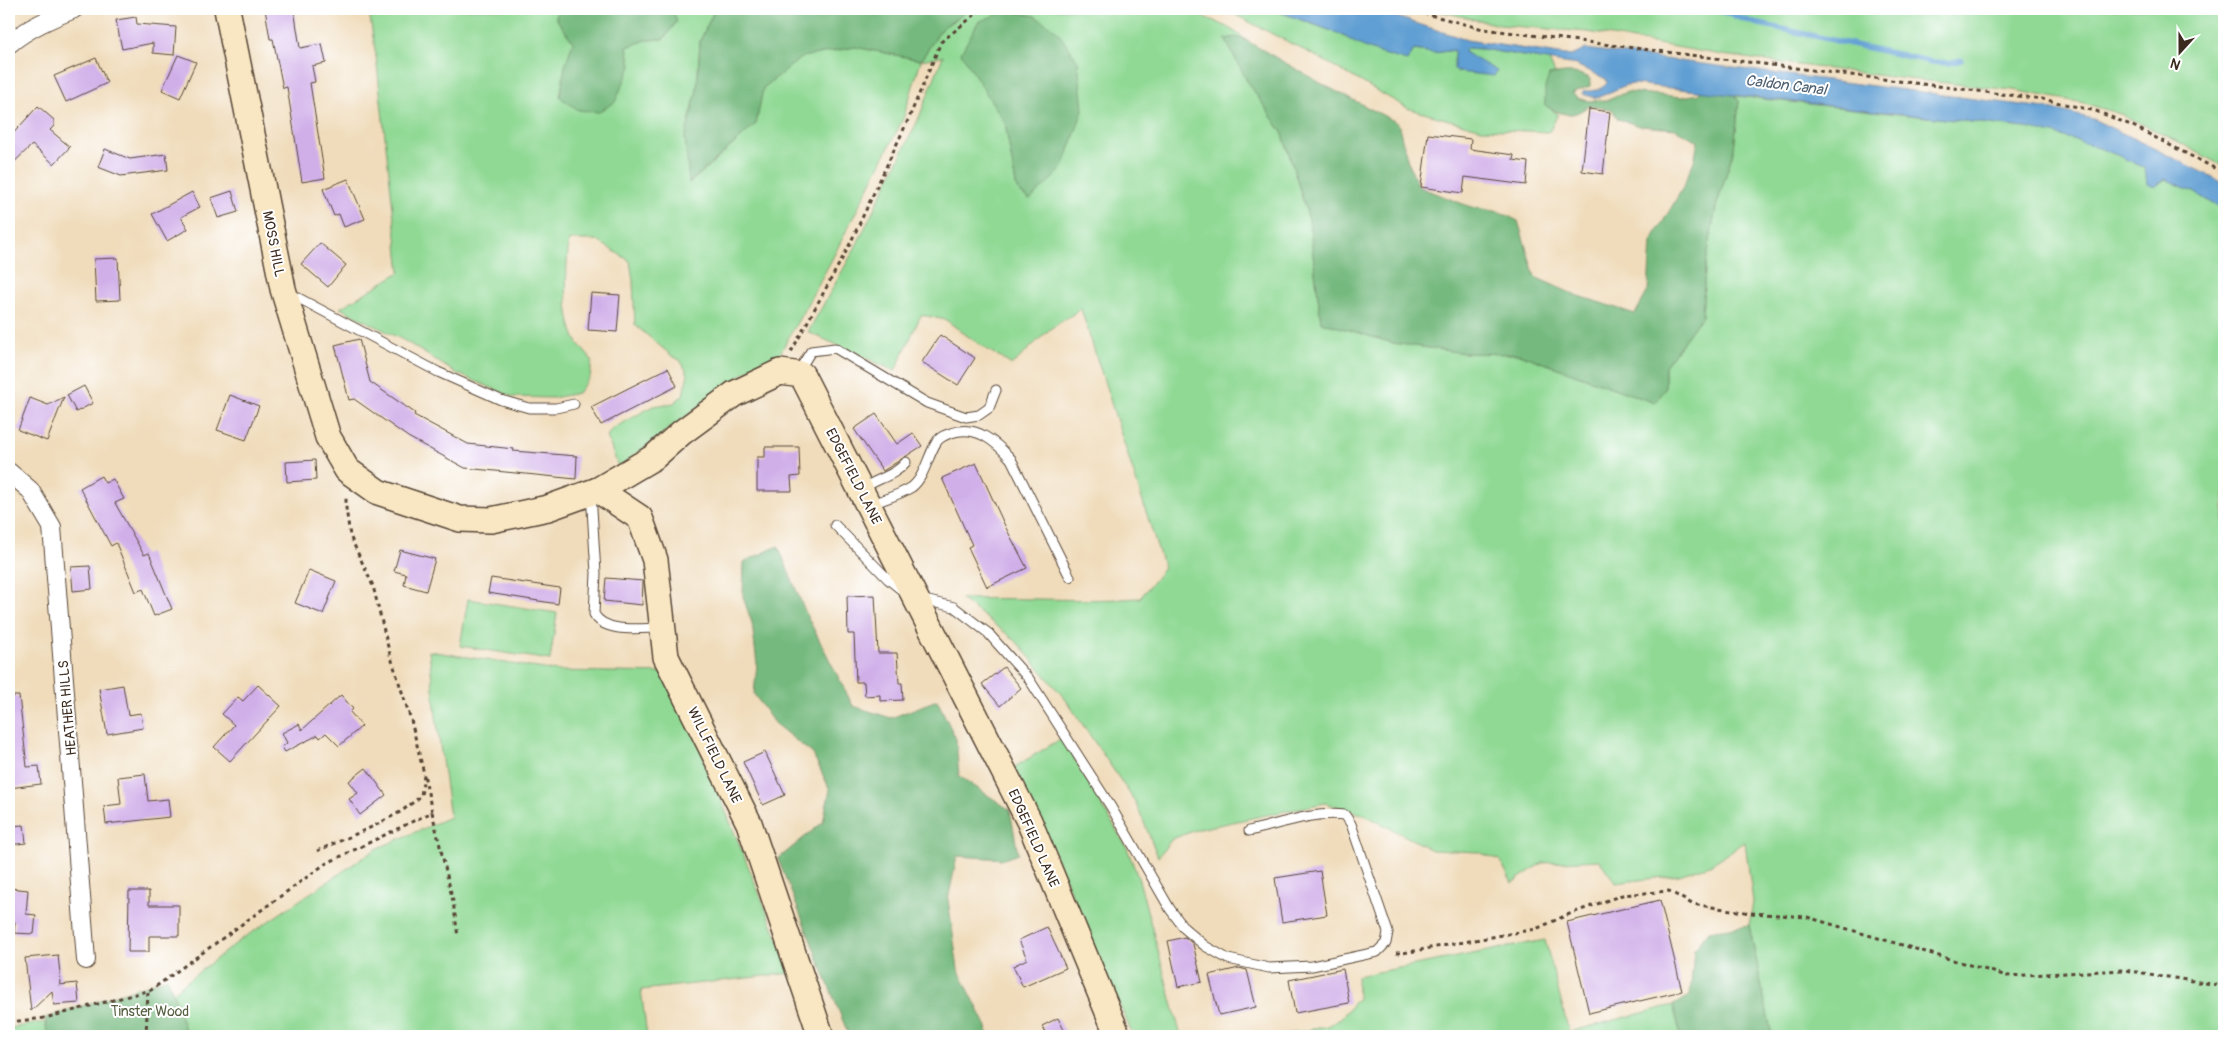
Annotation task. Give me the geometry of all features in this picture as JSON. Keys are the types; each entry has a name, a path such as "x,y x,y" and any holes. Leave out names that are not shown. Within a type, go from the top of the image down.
{"street":[{"path":"9,44 42,23 74,9"},
{"name":"MOSS HILL","path":"227,9 283,289 328,437 348,470"},
{"path":"348,470 378,492 460,519 491,520 548,508 595,491 654,456 681,433 734,394 788,373"},
{"name":"EDGEFIELD LANE","path":"788,373 802,374 1028,821 1118,1036"},
{"name":"HEATHER HILLS","path":"9,472 30,490 52,527 86,960"},
{"name":"WILLFIELD LANE","path":"595,491 640,518 655,560 666,657 748,823 821,1036"}],"lane":[{"path":"283,289 438,372 501,400 529,408 556,408 574,404"},
{"path":"788,373 811,351 835,348 927,403 966,417 979,415 989,408 996,390"},
{"path":"865,498 912,486 937,441 944,435 956,431 969,430 980,433 1000,446 1011,459 1070,577"},
{"path":"865,498 871,482 893,474 906,462"},
{"path":"595,491 596,572 594,614 598,620 609,626 663,628"},
{"path":"835,525 901,590 916,598 954,607 988,633 1028,679 1112,807 1170,909 1184,928 1205,946 1228,958 1269,968 1312,966 1377,952 1386,943 1388,932 1351,824 1345,815 1316,815 1249,831"}],"path":[{"path":"788,373 909,118 941,42 982,9"},
{"path":"1408,9 1483,29 2042,99 2096,111 2156,138 2224,173"},
{"path":"348,470 346,508 350,536 372,586 389,650 411,720 453,901 458,937"},
{"path":"317,851 402,811 421,796 424,774"},
{"path":"9,1022 45,1018 151,990 325,864 432,812"},
{"path":"1377,952 1403,953 1536,929 1567,915 1622,895 1669,891 1692,904 1751,913 1807,917 2007,976 2124,970 2224,986"},
{"path":"146,1036 148,991"}],"green space":[{"path":"371,9 558,9 556,18 573,42 565,67 631,66 627,47 646,40 664,39 677,21 672,9 715,9 700,41 697,90 685,138 690,183 756,124 763,88 802,57 855,47 921,60 903,119 830,263 774,364 761,364 744,373 618,467 607,436 612,429 653,406 674,403 683,395 688,374 680,360 672,356 635,325 630,261 596,240 569,240 566,277 567,303 571,327 575,338 592,360 590,377 578,393 553,398 513,397 456,373 405,341 340,308 400,272 376,56 369,11"},
{"path":"558,9 672,9 677,21 664,39 646,40 627,47 631,66 615,102 599,112 578,110 560,97 565,66 573,42 556,18"},
{"path":"715,9 971,9 942,28 921,60 855,47 802,57 763,88 756,124 689,183 685,138 697,90 700,41"},
{"path":"971,9 1171,9 1202,16 1221,24 1247,41 1236,37 1246,79 1283,134 1309,220 1321,322 1394,343 1464,353 1519,354 1655,403 1665,389 1665,366 1702,316 1705,269 1716,207 1734,149 1739,101 1735,96 2026,128 2061,134 2116,154 2194,192 2224,211 2224,1036 1772,1036 1749,925 1753,902 1745,842 1710,865 1679,875 1616,883 1599,860 1542,863 1512,883 1500,860 1478,852 1432,850 1365,815 1325,803 1199,829 1172,839 1158,857 1136,803 1066,700 1015,640 961,599 1096,600 1140,598 1164,568 1081,309 1050,329 1012,365 980,345 946,320 921,315 895,371 808,332 854,250 918,120 943,56 921,60 942,28","holes":["1005,123 1030,199 1017,190"]},
{"path":"1224,9 1271,9 1340,34 1357,44 1410,57 1413,50 1434,53 1455,50 1454,57 1469,55 1464,52 1466,48 1549,60 1555,74 1549,75 1545,105 1558,114 1549,132 1482,129 1409,109 1321,59"},
{"path":"1430,9 2224,9 2224,167 2175,140 2123,115 2084,103 2013,90 1899,78 1722,55 1588,32 1499,25"},
{"path":"1008,10 1035,16 1057,31 1078,61 1083,110 1063,168 1030,200 1017,190 1005,123 961,53 978,22"},
{"path":"1236,37 1247,41 1324,85 1398,123 1408,162 1419,187 1471,207 1500,212 1518,221 1535,277 1573,294 1635,314 1648,291 1651,242 1681,191 1694,161 1698,141 1675,129 1640,126 1618,119 1612,109 1588,106 1572,114 1556,111 1545,105 1545,88 1549,75 1575,73 1590,79 1590,86 1572,93 1578,98 1589,101 1608,100 1627,92 1682,97 1699,94 1710,77 1724,83 1739,101 1734,149 1716,207 1705,269 1702,316 1665,366 1665,389 1655,403 1519,354 1464,353 1393,343 1321,322 1309,220 1283,134 1246,79 1225,39"},
{"path":"778,546 807,616 853,706 891,718 937,700 956,739 959,776 1010,810 1018,854 1004,859 957,856 948,900 958,969 987,1027 988,1036 849,1036 778,859 823,822 830,790 813,754 774,723 754,694 757,664 752,623 743,597 744,562"},
{"path":"468,599 557,613 550,660 460,646"},
{"path":"429,651 557,671 669,673 792,973 641,990 647,1036 187,1036 173,992 239,941 376,849 450,817"},
{"path":"1062,738 1127,848 1139,880 1181,1036 1133,1036 1046,835 1013,768"},
{"path":"1749,925 1772,1036 1681,1036 1673,1005 1690,996 1694,950 1709,931"},
{"path":"1545,940 1569,1032 1673,1005 1681,1036 1278,1036 1328,1026 1340,1019 1358,998 1357,976"},
{"name":"Tinster Wood","path":"168,978 187,1036 48,1036 45,1018"},
{"path":"45,1022 48,1036 9,1036 9,1028"}],"water":[{"name":"Caldon Canal","path":"1271,9 1373,9 1467,40 1572,56 1586,49 2053,109 2093,119 2215,178 2224,184 2224,211 2194,192 2165,179 2155,187 2147,184 2145,168 2131,161 2087,144 2042,131 1635,84 1626,85 1597,98 1582,94 1584,91 1602,88 1607,83 1606,79 1576,65 1466,48 1464,52 1497,71 1494,76 1458,72 1454,69 1454,50 1434,53 1414,50 1407,61 1379,53 1357,44 1340,34"}],"building":[{"path":"265,9 294,9 300,48 322,44 326,63 312,66 315,82 310,83 325,178 302,182 287,87 283,88 273,39 270,39"},
{"path":"136,17 137,24 176,27 174,55 153,53 153,43 122,49 116,20"},
{"path":"178,55 196,62 180,98 162,90"},
{"path":"96,58 107,83 66,102 54,76"},
{"path":"38,106 54,120 54,126 50,130 70,147 54,164 32,145 9,167 9,138"},
{"path":"1589,109 1610,112 1603,174 1582,171"},
{"path":"1428,134 1471,139 1470,149 1514,155 1513,160 1528,162 1526,185 1465,177 1463,193 1421,187"},
{"path":"105,149 130,159 166,154 168,170 121,176 98,167"},
{"path":"348,179 365,219 344,227 339,214 334,216 323,189"},
{"path":"232,191 238,212 218,218 211,198"},
{"path":"192,192 200,207 181,217 188,229 167,241 152,214"},
{"path":"320,243 346,265 328,287 301,264"},
{"path":"118,258 120,300 96,301 94,259"},
{"path":"591,293 620,295 617,332 588,330"},
{"path":"940,335 975,358 958,385 922,362"},
{"path":"359,339 370,382 415,413 414,415 468,444 514,449 513,451 577,456 576,479 465,468 408,437 354,399 349,400 335,345"},
{"path":"668,368 677,386 601,425 591,407"},
{"path":"84,386 93,403 76,412 67,395"},
{"path":"230,395 259,406 246,440 217,430"},
{"path":"64,397 47,441 18,430 30,398 48,405"},
{"path":"876,414 897,444 913,433 922,446 883,471 854,429"},
{"path":"765,447 799,447 800,476 791,477 792,491 757,491 757,457 765,457"},
{"path":"315,460 316,480 287,482 286,462"},
{"path":"976,463 1027,568 987,587 968,547 972,545 942,478"},
{"path":"101,476 105,483 113,479 124,499 115,503 144,555 149,553 172,609 154,616 143,589 136,592 116,543 111,546 80,488"},
{"path":"400,550 435,559 426,591 404,585 406,574 394,571"},
{"path":"90,566 92,589 73,591 71,567"},
{"path":"309,570 336,581 323,614 295,603"},
{"path":"491,578 560,588 558,604 488,593"},
{"path":"606,578 643,581 642,605 604,601"},
{"path":"875,595 878,653 897,653 899,683 902,683 903,700 880,701 880,695 865,696 864,682 856,682 854,634 848,634 847,596"},
{"path":"1004,667 1021,688 1000,706 982,684"},
{"path":"123,685 128,715 141,713 143,728 107,734 99,689"},
{"path":"258,685 281,706 230,761 214,747 234,725 222,714 238,697 243,701"},
{"path":"341,695 353,709 350,712 362,726 339,746 326,733 320,738 318,735 285,752 282,747 287,743 282,733 299,724 302,730"},
{"path":"9,696 19,696 27,767 39,766 41,784 9,788"},
{"path":"765,752 785,795 763,805 743,762"},
{"path":"366,768 386,795 360,815 349,799 358,793 349,781"},
{"path":"145,774 148,801 168,799 170,817 106,824 104,806 121,804 118,777"},
{"path":"24,825 26,843 9,845 9,826"},
{"path":"1320,871 1327,915 1282,922 1275,878"},
{"path":"9,888 28,890 26,914 36,915 34,934 14,933 15,922 9,921"},
{"path":"129,891 149,891 149,905 179,905 179,936 149,936 149,952 128,952"},
{"path":"1660,900 1682,991 1589,1013 1567,922"},
{"path":"1047,927 1066,968 1023,987 1013,966 1027,959 1019,940"},
{"path":"1185,937 1193,944 1202,982 1178,987 1168,941"},
{"path":"58,955 61,983 59,985 77,983 79,1003 54,1005 52,991 31,1011 25,958"},
{"path":"1239,968 1247,970 1256,1007 1219,1015 1209,975"},
{"path":"1343,969 1349,1003 1295,1013 1289,980"},
{"path":"1058,1018 1067,1036 1047,1036 1042,1026"}],"waterway":[{"path":"1714,9 1755,23 1933,62 1949,63 1961,60"}]}
